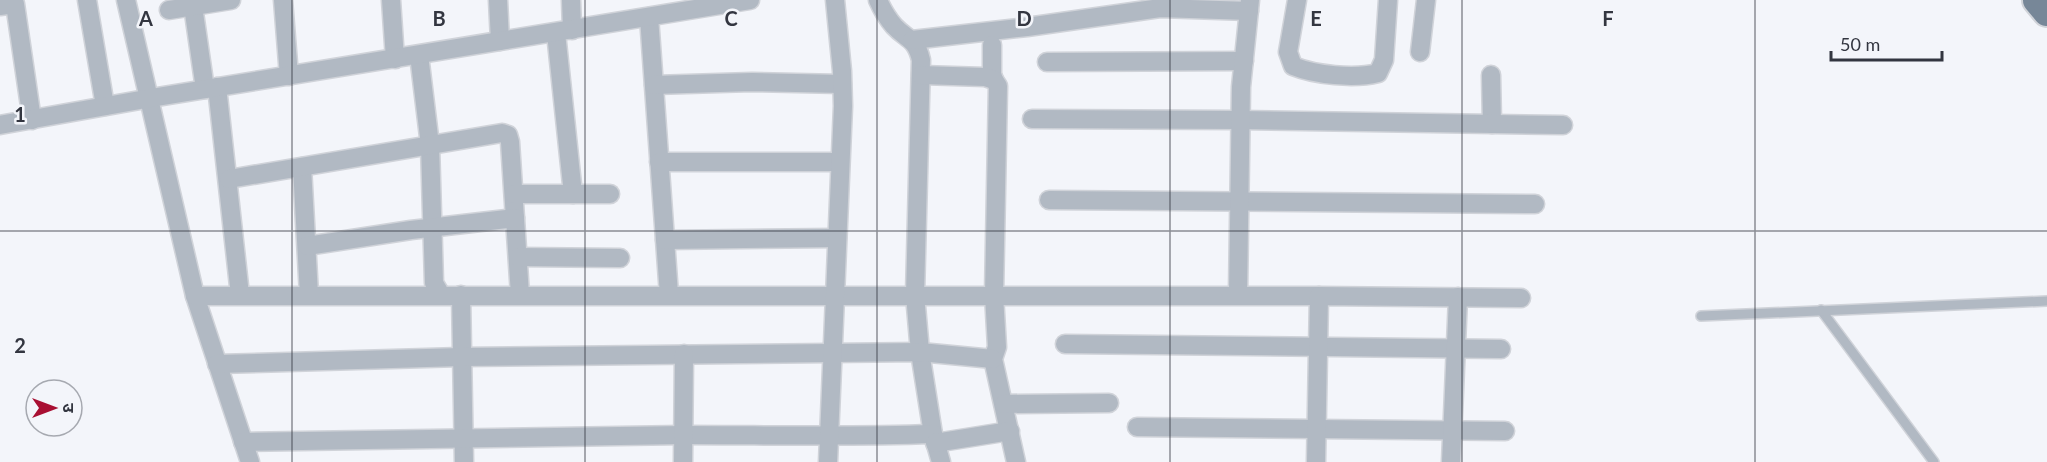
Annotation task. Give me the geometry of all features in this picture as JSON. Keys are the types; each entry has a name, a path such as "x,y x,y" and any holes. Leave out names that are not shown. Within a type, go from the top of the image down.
{"main road":[{"path":"2037,0 2047,12"}],"street":[{"path":"87,0 105,106"},
{"path":"126,0 195,296 250,462"},
{"path":"169,10 231,0"},
{"path":"283,0 289,76"},
{"path":"391,0 395,59"},
{"path":"498,0 500,41"},
{"path":"571,0 564,31 573,194"},
{"path":"0,125 211,88 750,0"},
{"path":"828,462 842,84 835,0"},
{"path":"878,0 892,24 912,40 918,48 921,60 915,295 920,352 934,439 941,462"},
{"path":"1297,0 1288,52 1293,66 1305,71 1364,76 1378,73 1384,60 1388,0"},
{"path":"1420,51 1426,0"},
{"path":"10,4 32,120"},
{"path":"912,40 1160,8 1249,5 1240,120 1238,294"},
{"path":"193,6 229,178 240,295"},
{"path":"649,17 669,295"},
{"path":"992,45 992,74 998,86 994,295 997,347 993,359 1016,462"},
{"path":"418,55 430,146 434,284 441,295"},
{"path":"1047,62 1244,61"},
{"path":"921,75 985,77 994,80"},
{"path":"1491,75 1492,124"},
{"path":"654,85 752,82 842,84"},
{"path":"1032,119 1563,125"},
{"path":"229,178 502,133 508,135 520,295"},
{"path":"659,162 840,162"},
{"path":"302,167 309,295"},
{"path":"514,194 610,194"},
{"path":"1049,200 1536,204"},
{"path":"307,246 515,218"},
{"path":"665,240 837,238"},
{"path":"518,257 620,258"},
{"path":"195,296 1238,294 1521,298"},
{"path":"461,295 464,462"},
{"path":"1316,462 1319,296"},
{"path":"1451,462 1458,297"},
{"path":"1065,344 1501,349"},
{"path":"216,364 461,357 833,352 920,352 993,359"},
{"path":"683,462 684,354"},
{"path":"1004,404 1109,403"},
{"path":"1137,428 1504,431"},
{"path":"243,442 683,435 934,439 1010,431"}],"lane":[{"path":"1701,316 2047,301"},
{"path":"1821,310 1934,462"}]}
